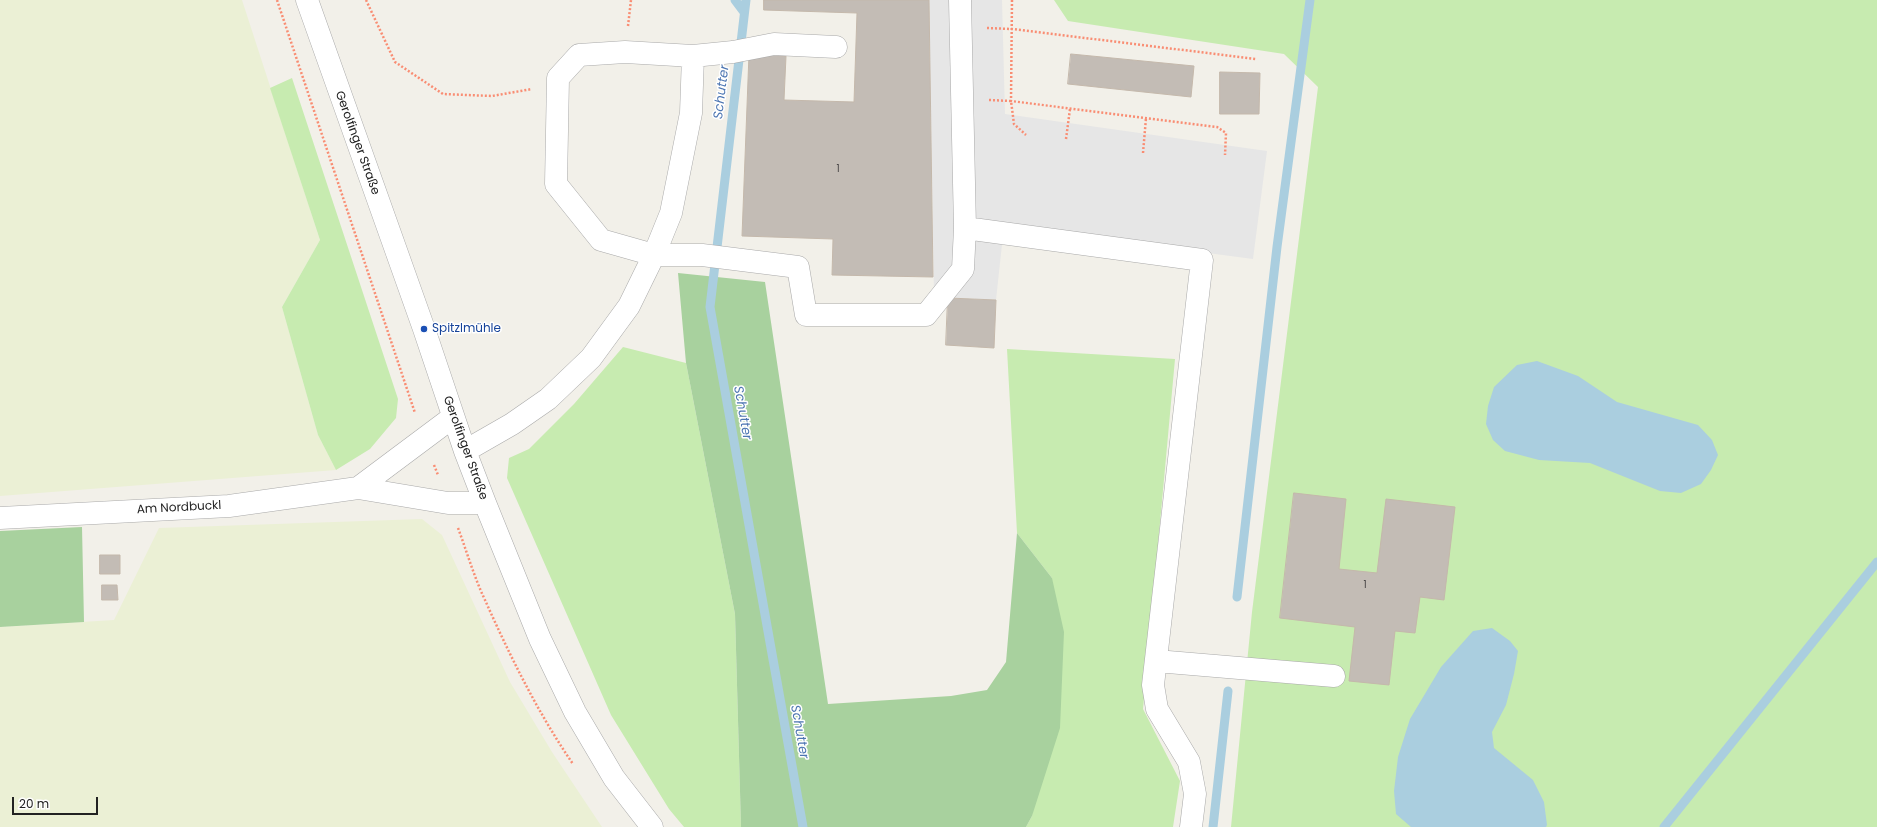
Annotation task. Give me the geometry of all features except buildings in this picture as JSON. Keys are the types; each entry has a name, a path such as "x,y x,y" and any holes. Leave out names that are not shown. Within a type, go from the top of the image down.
{"street":[{"name":"Gerolfinger Straße","path":"307,0 424,329 465,451 540,639 574,712 614,778 652,827"},
{"path":"836,47 774,44 733,52 693,56 625,52 579,55 558,78 556,184 601,240 654,255 702,255 798,267 806,315 926,315 963,269 965,228 960,0"},
{"path":"465,451 512,424 548,399 591,358 629,306 654,255 671,212 691,113 693,56"},
{"path":"965,228 1202,260 1153,685 1157,709 1189,762 1195,794 1191,827"},
{"path":"358,488 453,417"},
{"path":"358,488 448,503 485,503"},
{"name":"Am Nordbuckl","path":"0,518 229,506 358,488"},
{"path":"1156,661 1334,676"}],"path":[{"path":"366,0 394,62 443,94 492,96 530,90 558,78"},
{"path":"1012,0 1011,101 1014,124 1026,135"},
{"path":"961,27 1012,30 1256,59"},
{"path":"962,98 1011,101 1217,127 1226,133 1225,155"},
{"path":"1066,139 1070,109"},
{"path":"1143,153 1146,118"}],"green space":[{"path":"0,0 242,0 320,240 282,307 318,435 336,470 0,496"},
{"path":"1054,0 1877,0 1877,827 1231,827 1252,612 1318,87 1284,54 1068,21"},
{"path":"292,78 398,399 396,418 370,449 336,470 318,435 282,307 320,240 270,88"},
{"path":"678,273 765,282 828,704 951,696 987,690 1006,662 1017,533 1052,578 1064,632 1060,728 1032,816 1026,827 741,827 735,614 686,363"},
{"path":"623,347 686,363 735,614 741,827 684,827 669,809 611,715 507,478 509,458 529,449 574,404"},
{"path":"1007,349 1175,359 1143,709 1180,781 1173,827 1026,827 1032,816 1052,578 1017,533"},
{"path":"422,519 442,535 510,682 552,752 602,827 0,827 0,627 114,620 159,528"},
{"path":"82,527 84,622 0,627 0,531"}],"shaded area":[{"path":"929,0 1002,0 1005,114 1267,151 1253,259 1004,226 996,300 934,297"}],"water":[{"path":"1537,361 1578,376 1617,402 1698,425 1712,440 1718,455 1711,470 1701,484 1681,493 1660,491 1590,463 1539,460 1505,451 1493,440 1486,424 1488,406 1494,387 1517,365"},
{"path":"1492,628 1510,641 1518,651 1506,705 1492,732 1494,748 1533,780 1544,802 1547,825 1546,827 1411,827 1396,814 1394,791 1398,757 1410,719 1441,667 1473,631"}],"waterway":[{"path":"735,0 744,12"},
{"name":"Schutter","path":"746,0 710,307 803,827"},
{"path":"1237,597 1277,247 1310,0"},
{"path":"1664,827 1877,562"},
{"path":"1213,827 1228,691"}],"place":[{"name":"Spitzlmühle","path":"424,329"}]}
